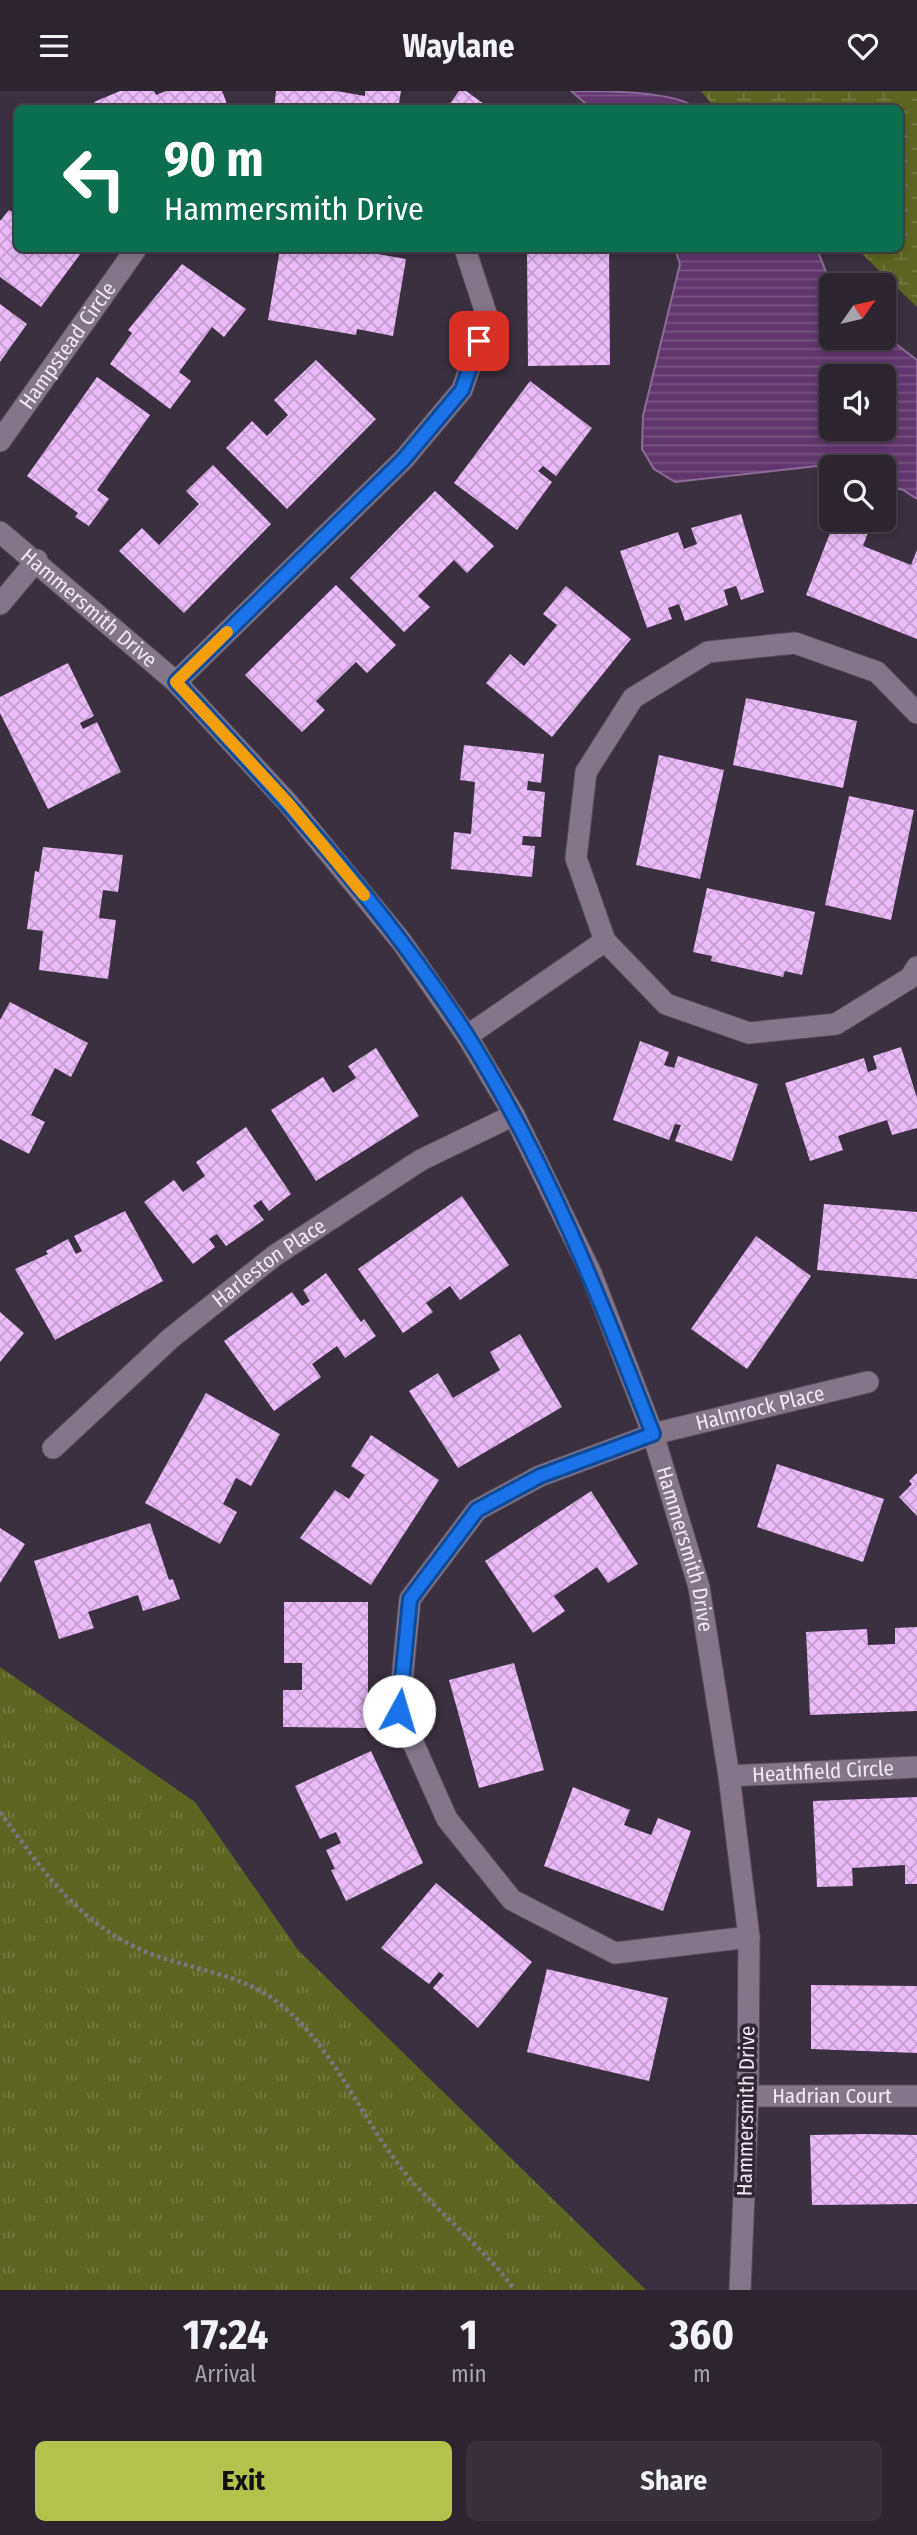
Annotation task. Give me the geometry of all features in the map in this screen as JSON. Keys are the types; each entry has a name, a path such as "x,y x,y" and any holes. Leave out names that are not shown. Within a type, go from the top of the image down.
{"street":[{"name":"Hampstead Circle","path":"0,441 134,252"},
{"path":"176,682 404,459 462,390 487,316 466,252"},
{"name":"Hammersmith Drive","path":"0,532 37,560 176,682 288,803 401,941 467,1036 514,1115 591,1273 653,1434 699,1587 729,1776 749,1937 748,2096 740,2290"},
{"path":"0,604 37,560"},
{"path":"917,713 877,672 794,643 708,652 633,698 586,772 576,858 605,941 666,1004 749,1033 836,1024 910,978 917,967"},
{"path":"467,1036 605,941"},
{"name":"Harleston Place","path":"53,1448 171,1338 274,1256 421,1160 514,1115"},
{"name":"Halmrock Place","path":"749,1937 615,1953 512,1900 447,1819 399,1711 410,1599 477,1510 540,1476 653,1434 868,1382"},
{"name":"Heathfield Circle","path":"729,1776 917,1767"},
{"name":"Hadrian Court","path":"748,2096 917,2096"}],"path":[{"path":"0,1812 50,1879 97,1926 122,1942 156,1956 240,1980 281,2004 305,2028 406,2174 481,2249 515,2290"}],"green space":[{"path":"701,91 917,91 917,307 896,287 896,273 882,273 860,252 903,252 903,105 713,105"},
{"path":"0,1667 195,1802 298,1950 646,2290 0,2290"}],"shaded area":[{"path":"571,91 656,95 691,105 587,105"},
{"path":"676,252 818,252 826,273 819,273 819,350 896,350 896,344 917,360 917,499 896,488 896,455 819,455 819,467 675,482 654,469 642,449 643,416 680,264"}],"building":[{"path":"120,91 154,91 156,95 166,91 222,91 227,105 95,105 94,102"},
{"path":"276,91 336,91 365,96 365,91 401,91 399,105 274,105"},
{"path":"459,91 466,91 485,105 449,105"},
{"path":"9,210 14,213 14,252 82,252 41,307 0,277 0,221"},
{"path":"279,252 366,252 406,259 393,336 357,329 356,335 268,320"},
{"path":"527,252 609,252 610,365 528,366"},
{"path":"182,264 246,309 224,337 212,327 179,372 191,381 170,409 110,364 132,333 128,330"},
{"path":"0,304 27,324 0,362"},
{"path":"316,360 376,419 287,509 226,448 252,421 267,436 288,415 274,400"},
{"path":"97,377 150,415 97,490 109,499 89,526 75,517 78,513 27,476"},
{"path":"530,381 592,428 556,476 543,466 538,471 552,482 517,530 454,483"},
{"path":"213,465 271,524 184,613 119,551 142,528 159,545 199,504 186,491"},
{"path":"435,491 494,546 467,573 454,560 418,596 430,607 404,632 350,578"},
{"path":"741,514 764,592 741,600 736,586 724,590 728,605 685,621 679,604 668,608 672,619 647,628 620,551 678,532 684,549 697,544 691,528"},
{"path":"830,532 868,532 863,546 911,565 917,550 917,639 806,595"},
{"path":"336,585 396,645 367,673 356,662 316,701 325,710 302,732 245,675"},
{"path":"566,586 631,639 552,737 486,683 510,654 524,666 557,625 543,614"},
{"path":"68,663 94,716 80,723 83,729 97,722 121,772 48,809 0,713 0,697"},
{"path":"746,698 857,721 843,788 733,765"},
{"path":"464,745 544,754 541,783 528,781 527,790 545,792 541,837 523,836 522,845 535,846 532,877 451,869 454,832 471,834 475,782 460,780"},
{"path":"659,755 724,770 700,879 636,865"},
{"path":"849,796 914,810 891,920 825,905"},
{"path":"43,847 123,855 118,892 103,890 99,918 116,920 108,979 39,970 43,931 27,929 35,871 39,872"},
{"path":"707,888 815,912 802,975 785,971 783,977 711,961 712,956 693,952"},
{"path":"10,1002 88,1043 71,1077 55,1068 31,1115 45,1122 29,1154 0,1139 0,1020"},
{"path":"640,1041 669,1052 664,1065 674,1068 678,1056 758,1084 732,1161 675,1141 681,1125 675,1124 669,1140 613,1120"},
{"path":"901,1047 917,1098 917,1128 892,1135 887,1120 838,1136 843,1150 810,1161 785,1083 864,1058 868,1072 877,1069 873,1056"},
{"path":"376,1048 419,1116 316,1181 271,1110 323,1077 333,1093 356,1078 348,1066"},
{"path":"246,1127 291,1194 269,1211 261,1200 253,1206 264,1220 226,1246 217,1234 209,1239 215,1247 193,1264 144,1202 174,1180 183,1192 205,1176 196,1162"},
{"path":"462,1196 509,1265 460,1300 450,1286 426,1303 433,1312 403,1333 358,1269"},
{"path":"824,1204 917,1212 917,1279 817,1270"},
{"path":"125,1211 163,1281 55,1340 15,1269 48,1254 46,1251 68,1239 76,1254 82,1251 74,1236"},
{"path":"756,1236 811,1276 747,1369 691,1329"},
{"path":"326,1273 361,1322 364,1319 376,1336 345,1358 337,1346 312,1364 321,1377 274,1411 224,1341 292,1292 302,1306 310,1301 303,1290"},
{"path":"0,1312 24,1333 0,1362"},
{"path":"520,1334 562,1407 458,1468 409,1391 438,1373 453,1398 500,1370 490,1352"},
{"path":"206,1393 280,1434 251,1486 236,1478 223,1504 237,1512 220,1544 145,1503"},
{"path":"371,1435 439,1480 371,1585 300,1538 335,1490 349,1499 365,1475 351,1466"},
{"path":"777,1464 884,1499 863,1562 757,1527"},
{"path":"917,1473 917,1516 899,1497 912,1484 909,1481"},
{"path":"591,1491 638,1564 608,1583 597,1567 554,1596 565,1611 533,1633 485,1561"},
{"path":"150,1523 169,1580 173,1579 180,1599 143,1611 138,1595 88,1612 94,1628 59,1639 34,1561"},
{"path":"0,1528 25,1544 0,1583"},
{"path":"284,1602 368,1602 368,1728 283,1727 283,1690 302,1690 302,1663 284,1663"},
{"path":"917,1627 917,1711 810,1715 806,1632 867,1629 868,1645 895,1644 895,1628"},
{"path":"514,1663 544,1770 479,1788 449,1680"},
{"path":"371,1751 423,1863 346,1901 331,1870 335,1869 326,1850 341,1843 336,1832 320,1839 295,1786"},
{"path":"573,1787 630,1810 624,1825 651,1835 658,1818 691,1831 663,1911 544,1866"},
{"path":"917,1797 917,1884 905,1884 905,1865 852,1868 853,1886 817,1887 813,1801"},
{"path":"436,1883 532,1962 478,2028 433,1988 444,1975 439,1972 429,1984 381,1948"},
{"path":"547,1969 668,1998 649,2081 527,2052"},
{"path":"811,1985 917,1986 917,2053 811,2049"},
{"path":"810,2135 917,2135 917,2204 812,2205"}],"slow traffic":[{"path":"227,632 176,682 288,803 364,895"}],"route":[{"path":"399,1711 410,1599 477,1510 540,1476 653,1434 591,1273 514,1115 467,1036 401,941 288,803 176,682 404,459 462,390 479,341"}]}
